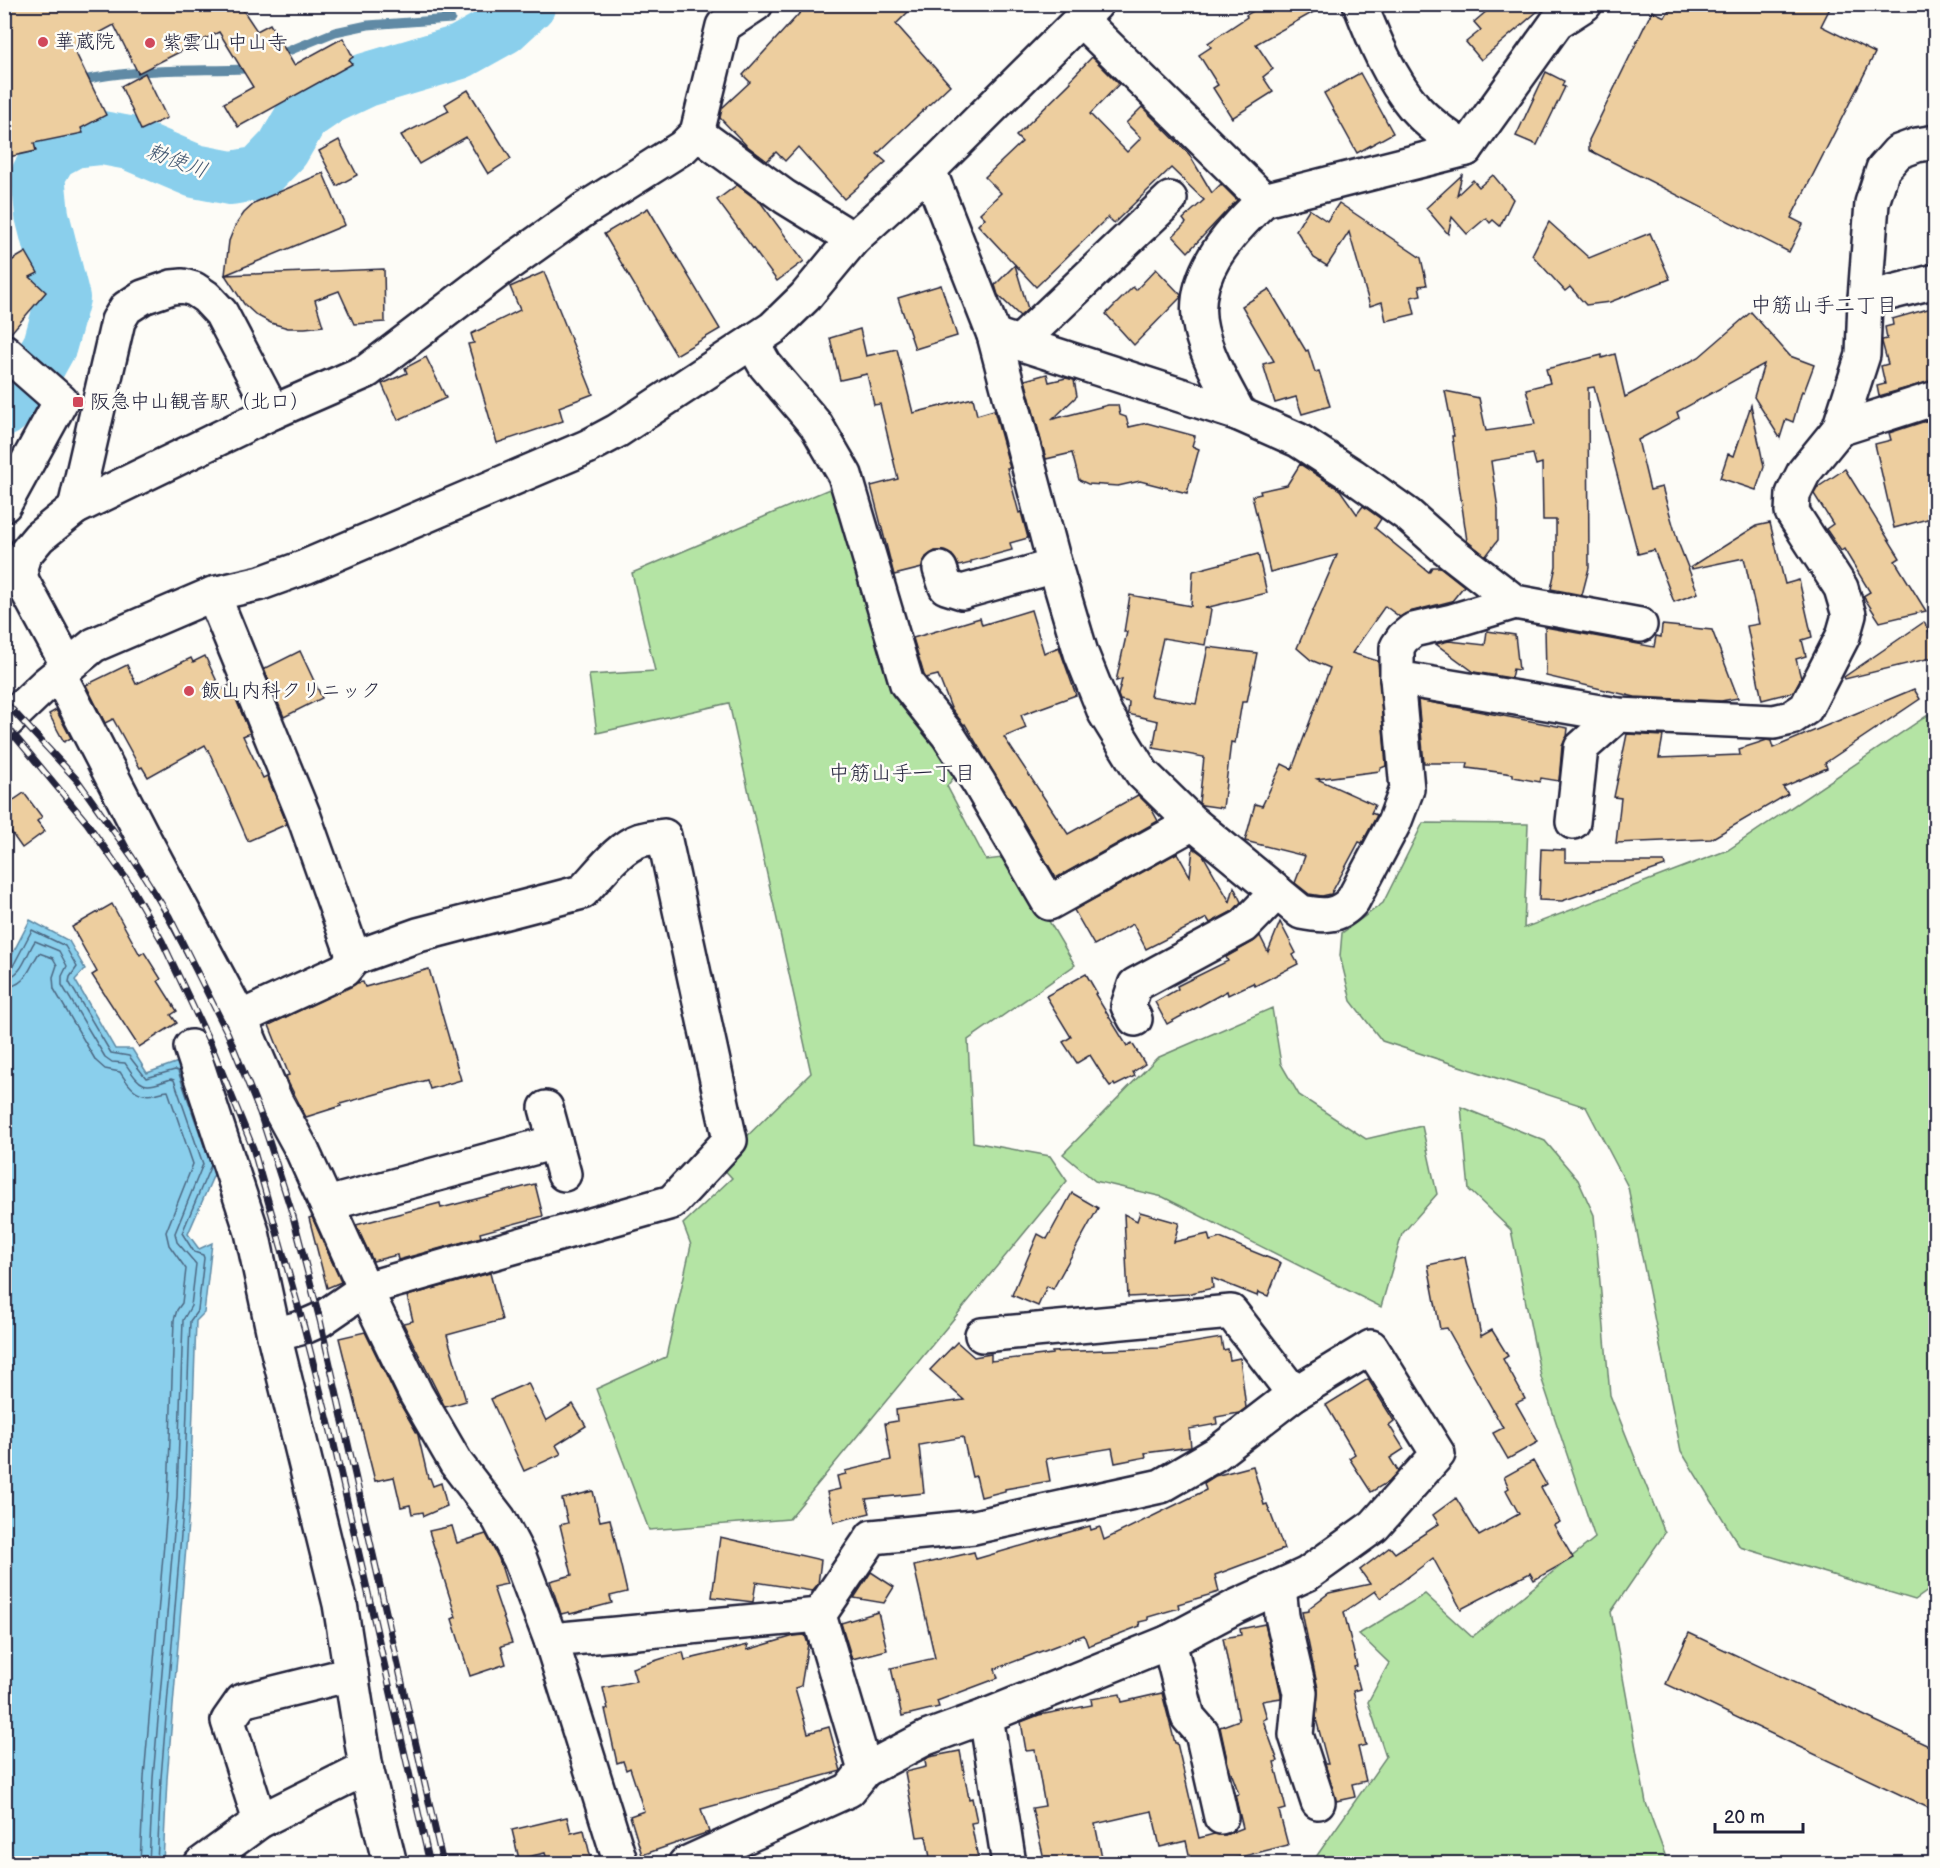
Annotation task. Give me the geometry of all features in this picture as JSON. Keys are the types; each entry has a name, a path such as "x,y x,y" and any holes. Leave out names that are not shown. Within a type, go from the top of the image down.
{"street":[{"path":"621,1863 551,1640 519,1559 499,1519 456,1463 416,1394 364,1289 301,1148 276,1102 240,1018 147,845 25,591 14,550 39,537 75,508 273,412 367,371 502,268 585,209 683,147 697,133 723,26 756,4"},
{"path":"1359,4 1388,66 1415,108 1466,150"},
{"path":"1239,414 1213,364 1201,330 1198,309 1202,285 1209,266 1237,226 1264,200 1466,150 1557,22 1585,4"},
{"path":"4,724 94,645 213,594 261,583 305,567 587,447 626,425 773,328 837,260 853,239 930,170 1088,12 1264,200"},
{"path":"697,133 785,196 853,239"},
{"path":"1397,678 1618,715 1774,722 1791,718 1806,708 1843,636 1849,615 1841,588 1792,512 1793,494 1804,472 1839,429 1863,355 1872,202 1883,169 1898,152 1917,144 1935,142"},
{"path":"930,170 1006,339 1055,566 1081,653 1105,713 1142,773 1193,823 1301,912 1323,916 1347,908 1394,823 1407,789 1397,678 1397,647 1403,638 1413,630 1515,602"},
{"path":"1006,339 1170,199"},
{"path":"1865,299 1935,281"},
{"path":"75,508 118,321 126,308 143,297 172,287 183,286 194,289 206,297 221,313 273,412"},
{"path":"1006,339 1239,414 1298,440 1408,515 1443,546 1515,602 1640,626"},
{"path":"752,342 765,365 816,425 844,475 907,684 954,744 1049,903 1193,823"},
{"path":"4,504 61,401 22,367"},
{"path":"1839,429 1935,398"},
{"path":"940,569 946,587 962,592 1055,566"},
{"path":"213,594 303,814 354,958"},
{"path":"1573,822 1581,748 1618,715"},
{"path":"240,1018 345,970 354,958 417,935 582,892 601,874 616,855 639,840 664,836 730,1140 672,1202 364,1289 320,1320 274,1335"},
{"path":"1135,1019 1128,1006 1135,985 1244,926 1277,892"},
{"path":"191,1047 252,1232 274,1335 340,1604 366,1768 390,1863"},
{"path":"546,1108 564,1174"},
{"path":"327,1204 555,1142"},
{"path":"982,1335 1231,1312 1294,1394"},
{"path":"685,1863 849,1790 865,1770 926,1738 1169,1642 1235,1607 1307,1574 1374,1527 1438,1454 1371,1347 1294,1394 1216,1454 1161,1486 974,1527 872,1537 819,1615"},
{"path":"1280,1587 1282,1617 1300,1693 1296,1735 1318,1802"},
{"path":"551,1640 819,1615"},
{"path":"819,1615 865,1770"},
{"path":"1169,1642 1188,1717 1202,1734 1221,1817"},
{"path":"260,1821 228,1721 242,1701 351,1674"},
{"path":"986,1716 1009,1863"},
{"path":"201,1863 260,1821 366,1768"}],"green space":[{"path":"834,487 961,768 947,786 986,860 1011,857 1075,965 968,1040 973,1142 1050,1156 1067,1181 789,1519 649,1530 596,1389 666,1357 691,1245 683,1224 732,1178 719,1164 811,1073 729,703 597,733 589,675 655,671 632,573"},
{"path":"1934,711 1936,1585 1915,1600 1740,1547 1681,1451 1628,1187 1586,1107 1382,1041 1351,1001 1340,956 1342,933 1383,903 1423,823 1528,824 1524,928 1728,850"},
{"path":"1272,1008 1281,1064 1299,1095 1366,1139 1422,1126 1437,1194 1402,1234 1381,1307 1163,1197 1095,1181 1063,1154 1157,1058"},
{"path":"1461,1107 1545,1141 1578,1180 1594,1215 1610,1395 1665,1533 1611,1612 1646,1803 1668,1863 1311,1864 1386,1757 1368,1702 1389,1663 1359,1634 1425,1594 1472,1637 1595,1538 1541,1377 1511,1230 1469,1190"}],"water":[{"path":"30,920 69,941 85,969 75,980 115,1049 132,1049 147,1073 181,1061 218,1165 188,1234 199,1249 212,1243 204,1313 196,1321 190,1498 167,1779 163,1863 5,1863 4,970"}],"building":[{"path":"4,4 239,4 257,31 270,24 294,65 343,38 353,57 349,60 352,64 238,127 224,103 253,87 219,32 138,73 114,25 73,47 106,115 81,128 83,133 34,143 36,151 4,158"},
{"path":"808,4 916,4 896,24 950,85 877,154 886,162 844,199 798,147 785,161 776,152 767,161 746,145 720,118 722,108 750,82 743,75"},
{"path":"1266,4 1328,4 1256,44 1273,69 1263,77 1273,92 1232,118 1213,88 1218,85 1199,55 1211,47 1208,43 1247,17 1246,15"},
{"path":"1495,4 1546,4 1481,60 1466,42 1481,30 1474,22"},
{"path":"1672,4 1832,4 1821,26 1875,53 1791,218 1803,224 1789,252 1589,150 1589,140 1652,11 1665,17"},
{"path":"1092,57 1119,84 1090,114 1127,152 1141,138 1126,123 1142,107 1189,154 1212,193 1221,184 1237,200 1188,252 1173,236 1186,223 1183,219 1204,200 1171,168 1114,223 1108,217 1036,287 978,225 985,218 980,213 1001,193 985,177 1022,142 1016,136 1071,82 1070,80"},
{"path":"1546,72 1564,81 1562,86 1565,87 1537,145 1516,136"},
{"path":"145,73 167,118 141,130 121,86"},
{"path":"1360,73 1393,133 1357,153 1324,93"},
{"path":"468,90 511,159 488,174 466,137 419,164 401,135 449,111 445,104"},
{"path":"339,140 357,175 337,186 319,151"},
{"path":"323,173 345,225 225,275 229,241 244,213 256,202"},
{"path":"1462,175 1457,195 1473,180 1479,187 1493,175 1513,199 1500,226 1493,220 1490,223 1486,218 1467,234 1452,217 1448,234 1426,208"},
{"path":"737,185 761,203 804,261 777,281 717,200"},
{"path":"1339,203 1421,258 1427,285 1419,286 1421,295 1411,297 1415,314 1386,321 1382,302 1370,306 1349,232 1327,266 1314,258 1296,230 1309,209 1327,221"},
{"path":"648,208 720,329 676,355 604,234"},
{"path":"1549,222 1589,258 1650,233 1670,279 1610,302 1586,305 1570,287 1565,291 1532,255"},
{"path":"26,252 38,273 30,277 46,292 10,334 4,333 4,255 11,261"},
{"path":"1015,265 1028,309 1020,316 998,295 995,285"},
{"path":"384,269 385,322 354,324 339,291 315,300 323,326 305,328 288,328 256,315 244,304 225,275"},
{"path":"1156,269 1181,297 1134,345 1106,314 1133,287 1136,290"},
{"path":"544,272 593,394 559,407 563,421 497,443 468,344 474,343 471,334 520,310 510,287"},
{"path":"941,285 957,336 915,349 898,298"},
{"path":"1269,289 1306,351 1308,350 1315,372 1319,371 1330,406 1302,414 1296,397 1275,403 1263,364 1274,361 1242,306"},
{"path":"1935,307 1935,380 1879,396 1877,386 1885,384 1881,366 1888,364 1882,342 1887,339 1885,327 1893,325 1892,319"},
{"path":"1751,312 1790,356 1814,365 1804,392 1802,391 1793,422 1786,419 1780,438 1754,397 1764,364 1677,412 1679,418 1638,440 1650,490 1662,487 1678,542 1698,593 1674,602 1654,550 1638,554 1594,387 1588,388 1589,568 1582,595 1551,589 1556,566 1556,520 1543,520 1542,463 1536,465 1533,454 1491,461 1498,509 1498,540 1486,556 1467,541 1452,436 1454,436 1445,391 1479,398 1486,431 1535,424 1526,389 1550,383 1546,369 1615,354 1625,397 1699,357"},
{"path":"860,329 866,356 897,349 913,413 973,398 977,415 994,410 1010,468 1007,468 1028,538 1010,543 1012,550 959,566 952,555 943,551 935,551 926,557 922,568 894,575 871,486 898,479 880,404 874,405 867,374 840,380 830,338"},
{"path":"426,357 446,398 398,420 382,384 407,373 405,368"},
{"path":"1047,374 1049,382 1066,378 1074,380 1077,396 1053,419 1108,405 1118,405 1120,415 1126,417 1129,427 1147,423 1195,436 1192,446 1199,449 1187,493 1140,481 1118,486 1088,484 1079,480 1072,453 1046,459 1025,380"},
{"path":"1751,405 1764,467 1756,490 1720,478 1728,454 1734,456"},
{"path":"1935,418 1935,517 1894,528 1875,444 1891,440 1889,433"},
{"path":"1300,464 1340,490 1357,514 1363,506 1381,519 1375,528 1429,572 1432,567 1440,567 1464,586 1452,601 1409,612 1400,617 1385,606 1352,653 1378,661 1386,766 1380,771 1317,779 1375,805 1371,813 1377,815 1362,843 1359,842 1331,894 1322,896 1309,894 1295,883 1305,856 1245,841 1255,804 1262,806 1282,764 1292,769 1330,668 1311,660 1297,648 1337,555 1270,572 1252,496 1261,494 1260,491 1287,485"},
{"path":"1845,469 1900,558 1895,561 1926,611 1880,622 1863,596 1870,592 1844,549 1841,551 1826,529 1833,524 1814,494 1818,487"},
{"path":"1770,523 1785,584 1799,580 1812,637 1802,640 1806,656 1796,659 1801,678 1793,692 1762,700 1747,626 1759,624 1744,558 1692,569 1691,567 1756,526"},
{"path":"1258,554 1267,593 1205,608 1211,609 1205,645 1163,638 1150,696 1196,704 1208,647 1257,653 1247,702 1242,702 1235,743 1231,742 1223,808 1202,805 1199,803 1204,757 1153,748 1158,721 1128,714 1129,702 1120,700 1118,695 1122,679 1116,681 1127,632 1124,632 1130,595 1191,606 1193,571"},
{"path":"1031,610 1044,653 1059,647 1076,695 1021,715 1026,728 1004,737 1068,834 1138,795 1151,808 1158,821 1056,878 965,724 951,708 938,675 926,678 924,675 913,638 980,618 982,625"},
{"path":"1924,622 1935,643 1935,657 1845,679 1844,677"},
{"path":"1662,625 1712,630 1738,698 1721,701 1635,697 1546,676 1545,627 1654,647 1656,636 1661,637"},
{"path":"1487,631 1515,635 1519,670 1513,669 1511,678 1474,672 1436,644 1449,641 1485,645"},
{"path":"300,651 322,698 284,717 264,669"},
{"path":"205,656 221,690 230,685 250,733 243,736 263,778 267,776 287,824 248,841 205,745 148,777 142,767 140,768 113,719 105,723 86,685 127,665 136,684 191,658 193,662"},
{"path":"1914,689 1920,699 1825,763 1827,768 1783,787 1788,794 1711,839 1616,843 1621,798 1614,797 1627,734 1663,736 1659,758 1740,755 1739,749 1767,740 1771,741 1773,748"},
{"path":"1418,700 1568,728 1567,737 1562,746 1559,781 1541,778 1540,782 1513,777 1513,774 1467,768 1468,763 1424,763"},
{"path":"56,710 71,738 64,742 49,714"},
{"path":"24,793 42,817 37,821 45,831 22,848 5,824 8,804"},
{"path":"1193,848 1203,855 1230,902 1234,887 1241,902 1233,911 1210,923 1207,918 1146,949 1133,924 1094,945 1074,910 1177,853 1190,876"},
{"path":"1541,849 1565,850 1565,862 1664,862 1665,866 1562,901 1539,900"},
{"path":"112,904 140,955 144,952 161,979 158,981 177,1011 171,1015 177,1023 139,1047 92,975 97,972 72,927"},
{"path":"1280,922 1296,953 1293,955 1298,964 1255,986 1253,983 1228,995 1227,991 1167,1024 1155,1002 1178,989 1177,986 1228,961 1226,957 1260,936 1268,952"},
{"path":"429,969 461,1080 430,1089 427,1080 340,1104 341,1106 306,1117 288,1082 286,1076 289,1075 269,1025 357,983 363,982 365,987"},
{"path":"1086,974 1097,993 1095,994 1127,1046 1132,1043 1145,1064 1133,1072 1135,1076 1115,1086 1114,1084 1110,1086 1090,1055 1077,1063 1063,1042 1071,1037 1046,996"},
{"path":"535,1184 543,1216 480,1233 481,1237 398,1260 397,1255 373,1261 356,1225 440,1203 441,1208"},
{"path":"1072,1193 1098,1208 1053,1289 1047,1286 1038,1306 1012,1295 1038,1234 1047,1239"},
{"path":"1140,1212 1179,1223 1174,1242 1208,1234 1210,1241 1220,1238 1281,1263 1268,1296 1258,1292 1257,1296 1212,1278 1213,1288 1187,1294 1128,1297 1124,1214 1137,1221"},
{"path":"312,1217 341,1282 327,1288 309,1218"},
{"path":"1465,1257 1481,1336 1492,1330 1508,1356 1503,1359 1525,1399 1516,1403 1538,1442 1508,1459 1493,1433 1503,1428 1447,1328 1440,1329 1428,1265"},
{"path":"490,1273 502,1320 447,1335 466,1401 445,1407 403,1323 413,1321 407,1296"},
{"path":"365,1332 418,1435 428,1478 433,1486 441,1483 447,1506 424,1516 423,1512 412,1514 410,1505 401,1507 394,1477 375,1481 339,1338"},
{"path":"1221,1338 1223,1350 1228,1349 1230,1360 1240,1358 1246,1408 1239,1413 1216,1417 1217,1424 1189,1429 1191,1447 1145,1453 1146,1457 1115,1463 1112,1448 1046,1459 1050,1481 1005,1489 1005,1491 981,1497 976,1476 972,1477 963,1437 919,1445 924,1493 866,1499 870,1513 834,1522 827,1492 840,1489 837,1476 846,1474 845,1471 891,1460 885,1423 897,1421 896,1410 964,1400 930,1370 957,1342 974,1357 991,1354 991,1361 1052,1354 1052,1352 1160,1348"},
{"path":"1368,1379 1394,1421 1389,1425 1404,1449 1390,1458 1398,1471 1388,1482 1371,1492 1349,1458 1355,1454 1326,1405"},
{"path":"528,1383 546,1421 573,1404 586,1426 556,1445 561,1454 524,1471 491,1399"},
{"path":"1533,1461 1546,1484 1541,1487 1560,1522 1554,1525 1573,1558 1534,1580 1530,1573 1461,1609 1433,1558 1380,1598 1375,1591 1344,1612 1360,1689 1353,1691 1366,1745 1358,1747 1366,1781 1352,1784 1355,1797 1336,1801 1325,1764 1328,1764 1316,1719 1318,1689 1302,1612 1309,1611 1309,1608 1329,1593 1370,1584 1360,1570 1390,1547 1395,1553 1439,1524 1433,1515 1456,1498 1479,1536 1519,1514 1506,1490 1509,1488 1504,1477"},
{"path":"1253,1466 1264,1505 1267,1504 1284,1549 1215,1575 1219,1592 1178,1604 1179,1608 1148,1617 1148,1620 1139,1622 1140,1626 1088,1646 1084,1635 995,1669 998,1678 937,1701 939,1707 902,1716 891,1668 935,1658 914,1566 974,1552 976,1559 1090,1526 1091,1530 1100,1527 1104,1540 1206,1490 1204,1483 1215,1476"},
{"path":"593,1491 600,1521 610,1519 627,1592 610,1596 612,1603 570,1614 569,1612 561,1614 550,1581 572,1575 560,1525 568,1523 562,1499"},
{"path":"452,1526 457,1543 486,1534 499,1559 507,1584 493,1587 512,1643 501,1646 506,1664 470,1676 452,1619 456,1617 429,1531"},
{"path":"720,1537 821,1560 818,1584 812,1591 756,1582 753,1602 712,1597"},
{"path":"871,1572 894,1587 884,1603 854,1598"},
{"path":"878,1612 887,1650 852,1659 841,1623"},
{"path":"1265,1624 1281,1698 1262,1701 1267,1718 1263,1720 1278,1761 1274,1762 1286,1809 1279,1811 1288,1845 1217,1863 1191,1863 1186,1841 1160,1847 1152,1811 1095,1824 1103,1863 1045,1863 1032,1808 1045,1806 1035,1750 1026,1751 1021,1722 1039,1715 1092,1705 1091,1699 1120,1694 1122,1702 1162,1693 1175,1743 1177,1743 1199,1838 1214,1834 1225,1835 1243,1828 1235,1795 1239,1794 1228,1764 1220,1727 1239,1720 1223,1638 1241,1635 1240,1629"},
{"path":"1689,1633 1935,1749 1935,1811 1666,1684"},
{"path":"805,1635 808,1644 801,1686 795,1688 808,1733 829,1727 841,1771 701,1809 709,1832 642,1855 630,1816 644,1811 630,1768 626,1770 623,1761 617,1763 605,1709 608,1709 603,1688 636,1681 632,1668 683,1652 685,1660 748,1645 747,1650"},
{"path":"960,1751 969,1799 972,1798 977,1822 971,1823 979,1863 931,1863 926,1836 917,1837 905,1772 926,1767 925,1760 929,1757"},
{"path":"567,1817 571,1833 584,1830 592,1863 548,1863 545,1853 519,1859 512,1830"}],"waterway":[{"name":"勅使川","path":"4,410 24,392 50,345 63,298 42,215 38,175 51,153 73,141 102,138 129,143 195,171 231,178 260,173 283,149 302,116 328,98 366,80 460,52 503,28 529,4"},
{"path":"276,56 335,32 368,25 451,19"},
{"path":"79,81 141,72 246,69 252,66"}],"railway":[{"path":"4,701 78,781 132,857 169,916 228,1034 260,1113 293,1216 320,1320 443,1864"},
{"path":"4,723 87,823 127,880 162,941 211,1045 253,1148 304,1327 333,1440 430,1864"}],"place":[{"name":"華蔵院","path":"43,42"},
{"name":"紫雲山 中山寺","path":"150,43"},
{"name":"阪急中山観音駅（北口）","path":"78,402"},
{"name":"飯山内科クリニック","path":"189,691"}],"district":[{"name":"中筋山手二丁目","path":"1824,305"},
{"name":"中筋山手一丁目","path":"902,773"}]}
